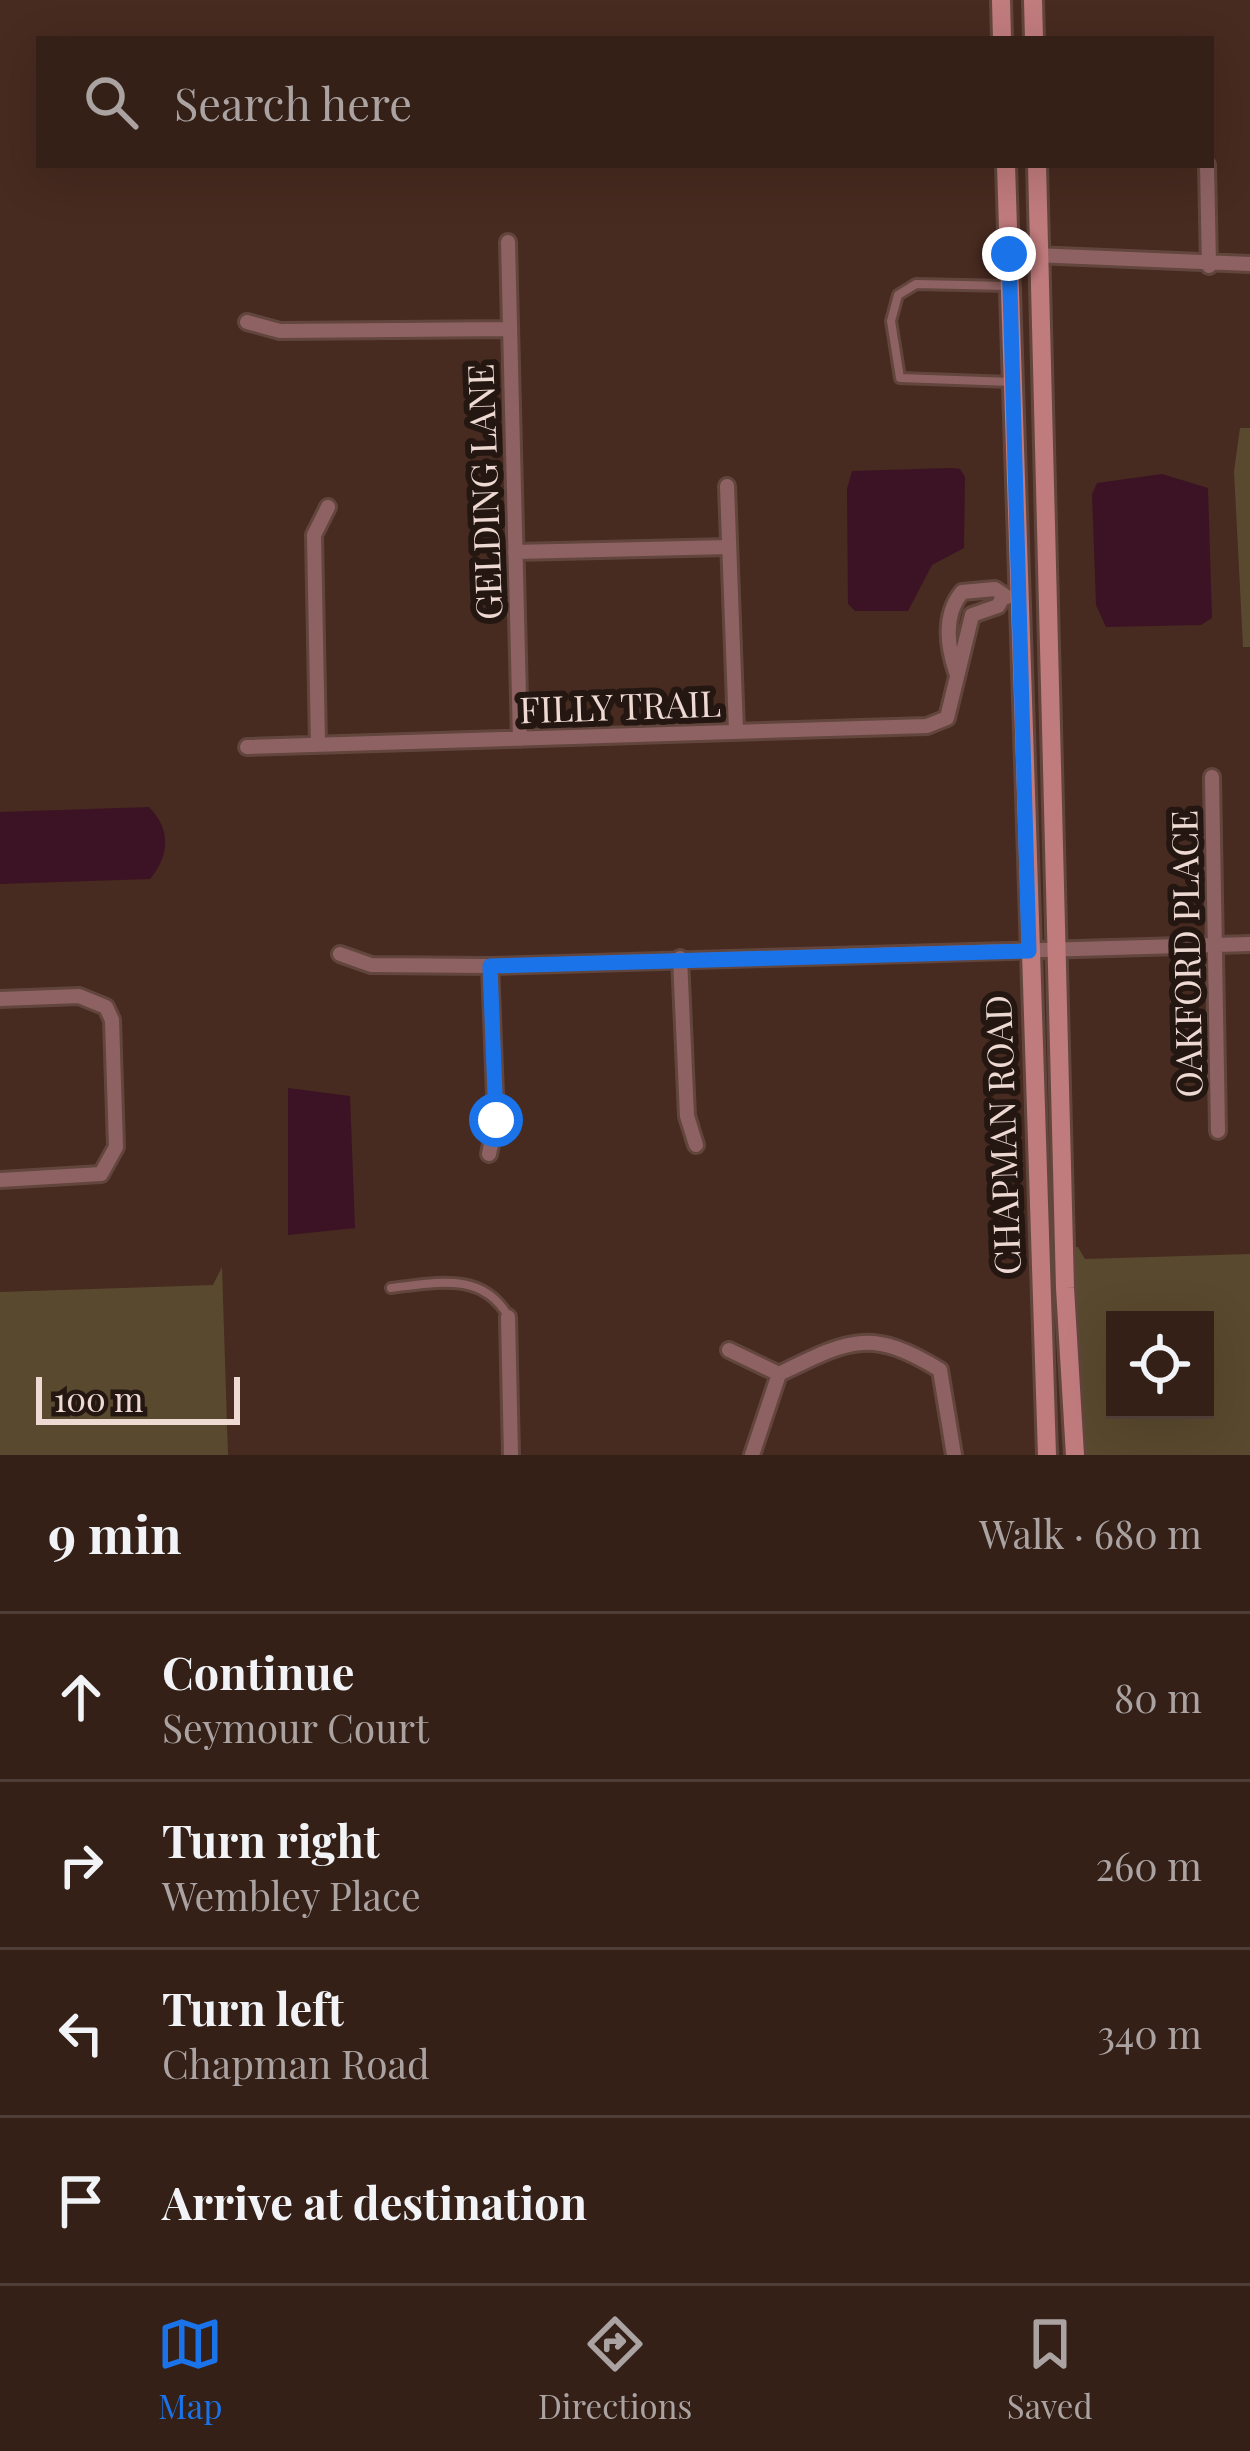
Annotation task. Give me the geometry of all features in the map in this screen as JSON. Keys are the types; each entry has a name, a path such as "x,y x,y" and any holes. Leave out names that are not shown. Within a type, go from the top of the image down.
{"street":[{"path":"1001,0 1002,36"},
{"path":"1033,0 1034,36"},
{"name":"CHAPMAN ROAD","path":"1006,168 1011,596 1047,1455"},
{"name":"CHAPMAN ROAD","path":"1037,168 1065,1288 1075,1455"},
{"path":"1208,168 1209,266"},
{"name":"GELDING LANE","path":"508,242 520,740"},
{"path":"1009,254 1209,266 1250,264"},
{"path":"248,322 280,331 509,329"},
{"path":"728,486 736,730"},
{"path":"318,745 314,535 328,508"},
{"path":"515,552 729,547"},
{"path":"962,592 995,589 1011,596 972,615"},
{"path":"956,672 972,615 962,592"},
{"path":"956,672 949,616 962,592"},
{"name":"FILLY TRAIL","path":"247,747 927,725 947,718 956,672"},
{"name":"OAKFORD PLACE","path":"1212,777 1218,1131"},
{"path":"340,955 371,965 490,966 1250,944"},
{"path":"680,958 687,1116 696,1145"},
{"path":"489,1154 496,1120 490,966"},
{"path":"0,999 80,996 106,1007 112,1021 116,1148 101,1174 87,1178 0,1180"},
{"path":"508,1317 511,1455"},
{"path":"752,1455 778,1374 839,1344 895,1343 940,1370 954,1455"},
{"path":"729,1350 778,1374"}],"lane":[{"path":"1010,286 916,284 898,295 891,321 899,378 1012,382"},
{"path":"391,1288 479,1286 496,1296 508,1317"}],"shaded area":[{"path":"1240,428 1250,428 1250,647 1243,647 1234,471"},
{"path":"960,469 965,477 964,548 932,565 908,611 855,611 848,604 847,489 852,471"},
{"path":"1162,474 1208,488 1212,618 1201,625 1106,627 1096,605 1092,494 1097,483"},
{"path":"149,807 161,824 165,842 150,879 0,884 0,812"},
{"path":"288,1088 350,1096 355,1228 288,1235"},
{"path":"1078,1247 1085,1259 1250,1254 1250,1455 1083,1455 1072,1248"},
{"path":"222,1267 228,1455 0,1455 0,1292 213,1285"}],"route":[{"path":"496,1120 490,966 1029,951 1009,254"}]}
